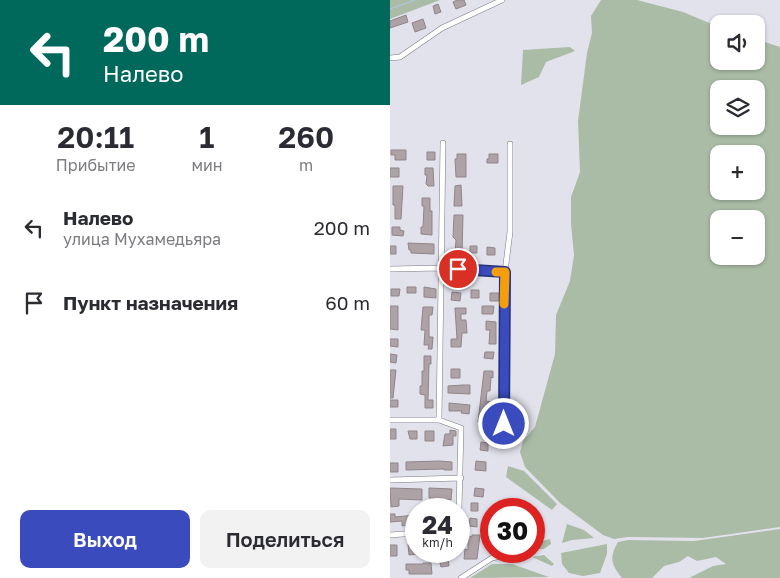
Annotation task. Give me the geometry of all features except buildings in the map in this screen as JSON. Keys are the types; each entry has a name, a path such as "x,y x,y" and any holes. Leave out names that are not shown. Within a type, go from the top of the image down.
{"street":[{"path":"390,58 400,57 442,28 502,0"},
{"path":"439,420 443,143"},
{"path":"504,431 505,272 510,232 510,144"},
{"path":"390,269 442,268 505,272"},
{"path":"390,420 439,420 461,428 460,498"},
{"path":"390,480 461,478"},
{"path":"390,535 405,533"},
{"path":"461,578 484,563"}],"green space":[{"path":"390,0 440,0 390,19"},
{"path":"601,0 637,0 683,12 710,23 710,70 765,70 765,42 780,47 780,527 703,538 628,537 614,539 603,535 560,503 525,467 520,452 523,441 535,427 555,354 556,315 570,281 574,255 571,197 580,172 578,121 587,53 592,33 591,16"},
{"path":"570,47 575,51 546,62 539,77 521,85 523,50"},
{"path":"508,466 524,471 557,504 552,510 545,505 545,498 535,498 506,477"},
{"path":"567,524 584,530 594,538 562,543"},
{"path":"780,529 780,578 689,578 713,566 726,564 716,557 697,561 688,556 679,562 664,566 652,578 622,578 612,561 613,552 618,542 628,540 694,541"},
{"path":"550,539 551,544 545,548 545,540"},
{"path":"607,544 607,554 600,573 583,576 569,573 562,564 561,553"},
{"path":"545,556 554,564 552,566 545,563"},
{"path":"492,564 512,564 549,577 470,578"}],"waterway":[{"path":"390,9 415,0"}],"slow traffic":[{"path":"496,272 505,272 504,304"}],"route":[{"path":"458,269 505,272 504,424"}]}
